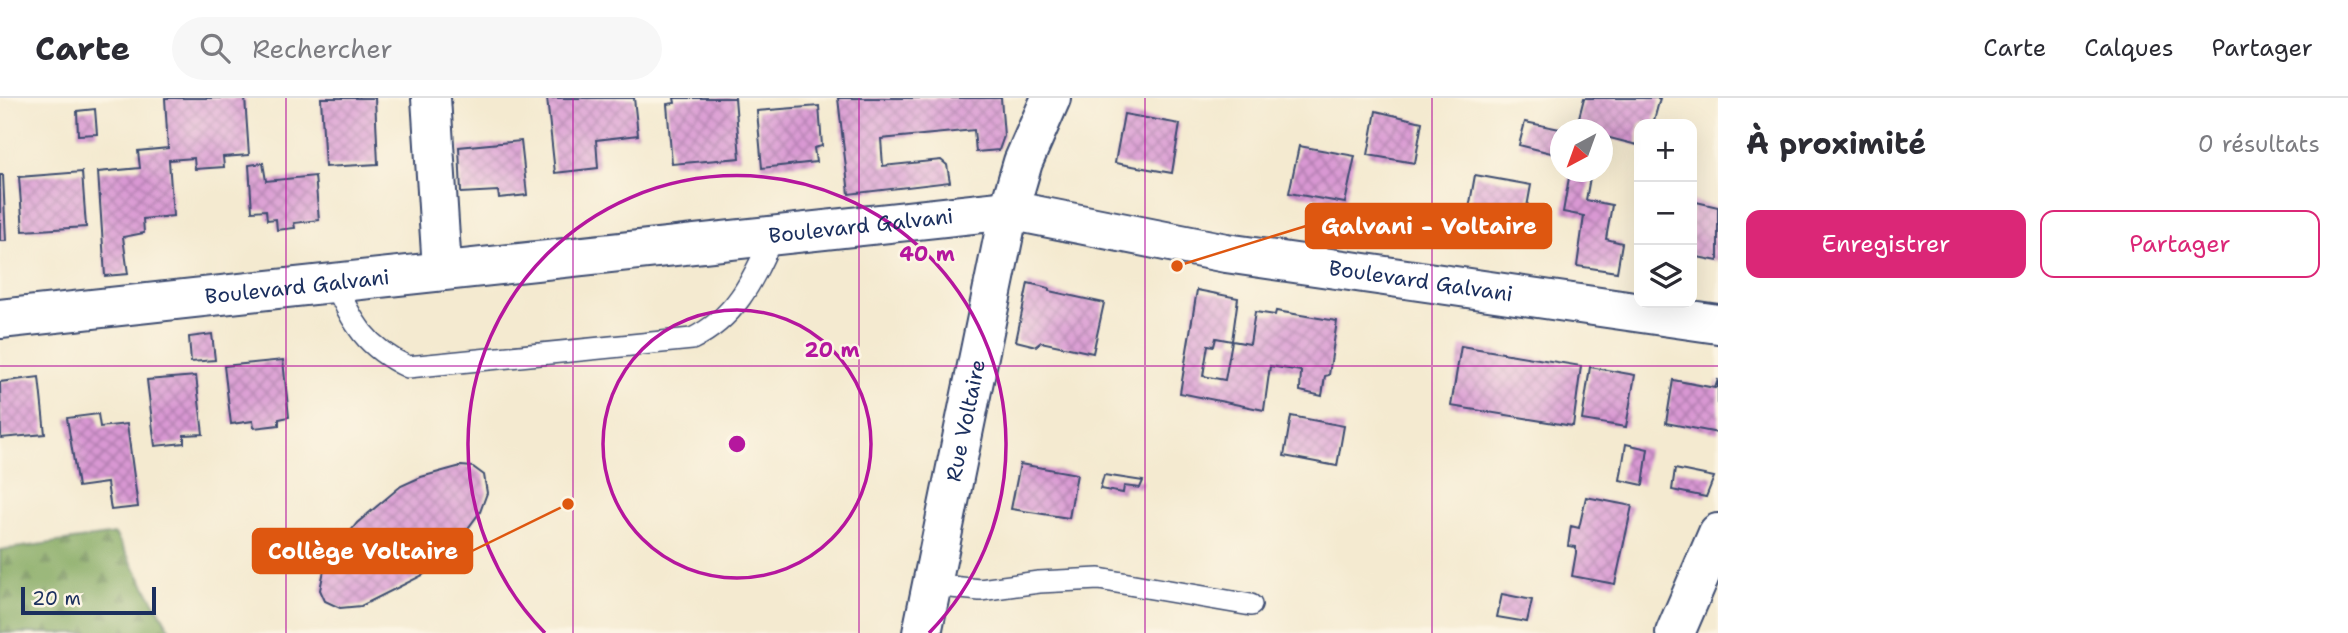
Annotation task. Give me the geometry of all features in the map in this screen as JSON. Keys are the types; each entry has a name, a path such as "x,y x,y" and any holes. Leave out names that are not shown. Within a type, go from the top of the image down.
{"street":[{"path":"431,98 442,270"},
{"name":"Rue Voltaire","path":"922,633 1009,209 1023,162 1051,98"},
{"name":"Boulevard Galvani","path":"0,319 1009,209 1226,253 1718,324"},
{"path":"1675,633 1718,534"}],"lane":[{"path":"334,282 363,338 386,356 408,367 664,342 692,339 712,329 729,314 750,285 773,236"},
{"path":"932,584 980,590 1039,582 1099,579 1251,605"}],"green space":[{"path":"115,534 172,633 0,633 0,550"}],"building":[{"path":"165,98 245,98 249,155 223,157 224,167 195,169 194,158 169,160 173,216 143,219 144,233 123,237 128,274 105,276 98,172 140,168 138,151 168,148"},
{"path":"321,98 375,98 378,164 325,167"},
{"path":"547,98 634,98 638,135 596,140 598,168 555,173"},
{"path":"674,98 735,98 740,158 672,164 667,104 675,103"},
{"path":"838,98 1001,98 1004,136 999,150 976,152 974,130 881,139 883,166 941,160 947,165 950,182 849,194"},
{"path":"1584,98 1660,98 1654,119 1634,119 1634,144 1613,139 1613,119 1579,119"},
{"path":"819,106 822,146 814,148 816,162 762,168 757,111"},
{"path":"95,109 97,134 78,135 77,111"},
{"path":"1376,111 1422,122 1415,163 1368,155"},
{"path":"1124,114 1180,124 1172,173 1115,163"},
{"path":"1525,122 1550,127 1550,153 1519,145"},
{"path":"521,141 527,195 499,198 498,191 461,193 459,147"},
{"path":"1299,146 1355,156 1345,203 1289,193"},
{"path":"263,163 266,181 315,176 319,220 294,223 295,228 277,230 276,219 267,220 266,210 252,211 249,165"},
{"path":"82,172 86,227 23,231 19,177"},
{"path":"0,175 3,175 6,241 0,241"},
{"path":"1475,175 1531,185 1523,229 1467,220"},
{"path":"1568,182 1589,182 1586,200 1612,205 1606,239 1622,243 1617,272 1577,266 1584,216 1563,212"},
{"path":"1697,202 1718,207 1718,261 1697,257"},
{"path":"1028,283 1049,288 1049,291 1104,303 1093,353 1041,342 1036,346 1016,341"},
{"path":"1197,290 1238,298 1232,341 1250,344 1255,312 1275,315 1276,311 1337,321 1329,375 1325,376 1322,396 1300,391 1301,371 1270,366 1264,410 1180,393","holes":["1216,338 1232,341 1225,380 1203,376 1208,345 1214,346"]},
{"path":"212,334 215,360 191,362 189,337"},
{"path":"1461,346 1581,366 1573,426 1451,406"},
{"path":"283,360 289,417 279,419 279,425 254,428 253,421 231,424 224,366"},
{"path":"1590,367 1635,375 1626,427 1582,420"},
{"path":"196,376 203,434 184,435 184,443 155,446 147,380"},
{"path":"39,377 45,434 1,438 0,382"},
{"path":"1718,379 1718,433 1666,423 1673,380 1715,388"},
{"path":"98,414 100,427 127,424 138,507 111,510 107,483 78,487 67,418"},
{"path":"1291,416 1344,426 1337,466 1284,456"},
{"path":"1626,444 1648,449 1643,485 1620,480"},
{"path":"1020,464 1077,474 1069,518 1011,509"},
{"path":"461,466 473,467 484,475 487,493 480,512 454,547 423,575 361,606 340,608 325,601 320,590 325,565 357,523 401,486 421,477"},
{"path":"1675,469 1714,477 1706,497 1672,490"},
{"path":"1104,475 1143,481 1140,488 1124,486 1123,493 1100,489"},
{"path":"1586,497 1632,506 1615,584 1572,576 1576,547 1568,546 1571,526 1579,528"},
{"path":"1502,594 1532,600 1527,622 1497,617"}],"place":[{"name":"Galvani - Voltaire","path":"1177,266"},
{"name":"Collège Voltaire","path":"568,504"}]}
